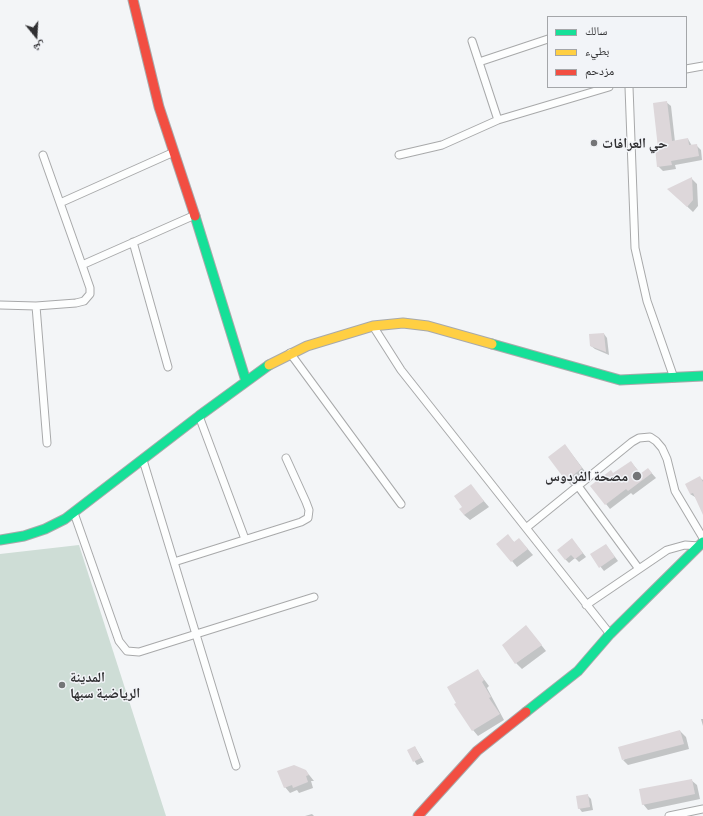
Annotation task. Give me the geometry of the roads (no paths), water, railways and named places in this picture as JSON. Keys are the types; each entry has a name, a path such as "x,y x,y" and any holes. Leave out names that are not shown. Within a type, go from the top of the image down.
{"street":[{"path":"133,0 148,68 246,381"},
{"path":"479,62 547,39"},
{"path":"472,41 498,120"},
{"path":"687,70 703,66"},
{"path":"399,155 442,145 498,120 606,88"},
{"path":"629,88 635,248 647,301 674,378"},
{"path":"60,203 174,152"},
{"path":"0,305 36,306 76,303 87,298 90,294 90,288 43,154"},
{"path":"82,265 195,215"},
{"path":"133,242 168,367"},
{"path":"36,306 47,443"},
{"path":"0,540 24,536 50,528 74,513 264,367 290,353 373,326 403,323 422,325 620,380 703,376"},
{"path":"373,326 401,370 610,634"},
{"path":"290,353 401,504"},
{"path":"199,416 245,539"},
{"path":"526,528 632,442 639,438 650,437 662,448 675,491 702,542"},
{"path":"174,562 301,522 308,518 309,510 286,458"},
{"path":"143,460 236,766"},
{"path":"578,486 639,569"},
{"path":"74,513 119,641 123,649 131,652 139,652 314,597"},
{"path":"586,605 673,548 702,542"},
{"path":"418,816 477,750 563,681 578,671 610,634 702,542"},
{"path":"669,816 703,809"}],"place":[{"name":"حي العرافات","path":"594,143"},
{"name":"مصحة الفردوس","path":"637,476"},
{"name":"المدينة الرياضية سبها","path":"62,685"}]}
